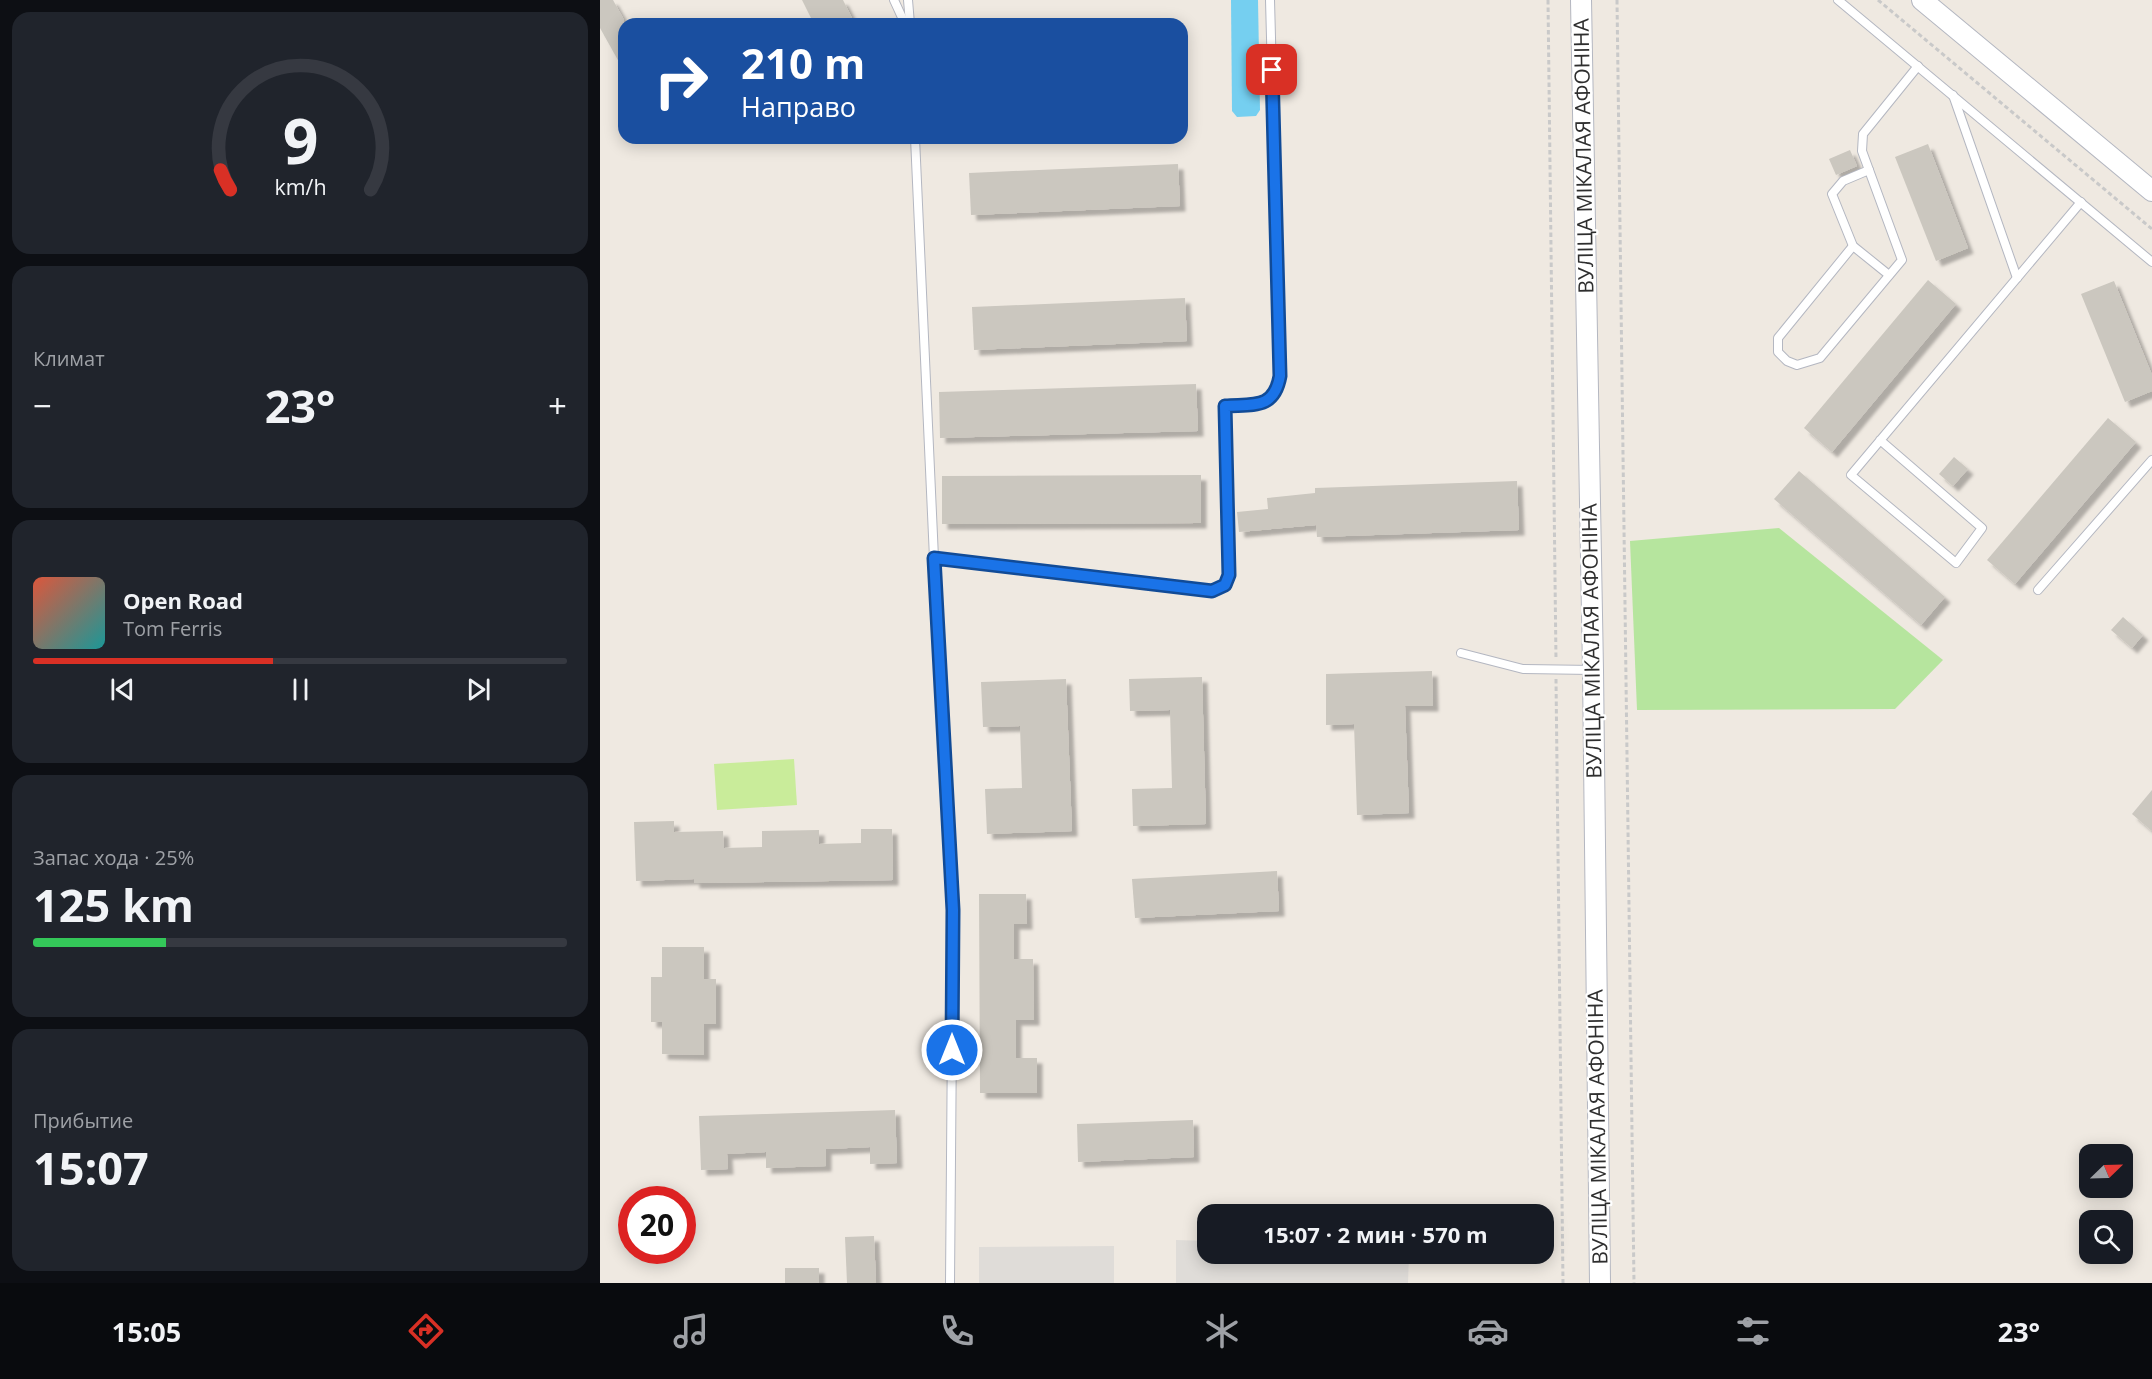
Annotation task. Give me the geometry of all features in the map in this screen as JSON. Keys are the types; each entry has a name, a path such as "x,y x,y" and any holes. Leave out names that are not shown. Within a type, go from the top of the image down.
{"street":[{"name":"ВУЛІЦА МІКАЛАЯ АФОНІНА","path":"1581,0 1593,670 1600,1283"},
{"path":"1922,0 2152,191"}],"lane":[{"path":"894,0 902,18"},
{"path":"908,0 910,18"},
{"path":"934,558 1212,591 1225,585 1229,575 1225,406 1264,403 1277,392 1280,376 1270,0"},
{"path":"1838,0 2152,262"},
{"path":"1853,246 1778,338 1778,352 1787,361 1797,365 1820,358 1902,260 1863,151 1863,134 1918,66"},
{"path":"1953,95 2017,278"},
{"path":"915,144 953,910 950,1283"},
{"path":"1869,170 1843,181 1832,194 1853,246 1889,275"},
{"path":"1880,440 1982,528 1956,563 1851,475 1880,440 2081,202"},
{"path":"2038,590 2152,460"},
{"path":"1461,653 1523,669 1593,670"}],"path":[{"path":"1548,0 1563,1283"},
{"path":"1617,0 1634,1283"},
{"path":"1878,0 2152,229"}],"green space":[{"path":"1779,528 1943,660 1895,709 1637,710 1630,541"},
{"path":"794,759 797,805 717,810 714,764"}],"shaded area":[{"path":"1176,1240 1197,1241 1197,1264 1409,1264 1408,1283 1176,1283"},
{"path":"1114,1246 1114,1283 979,1283 979,1247"}],"water":[{"path":"1231,0 1258,0 1260,110 1256,116 1237,117 1232,111"}],"building":[{"path":"600,0 613,0 623,18 618,18 618,60 600,28"},
{"path":"802,0 843,0 852,18 811,18"},
{"path":"1928,144 1968,248 1936,261 1895,157"},
{"path":"1850,150 1857,166 1836,175 1829,159"},
{"path":"1178,164 1180,206 971,215 969,173"},
{"path":"1928,280 1956,304 1832,452 1804,428"},
{"path":"2114,281 2152,375 2152,391 2125,402 2081,294"},
{"path":"1185,298 1187,341 974,350 972,307"},
{"path":"1196,384 1198,431 940,438 939,392"},
{"path":"2108,418 2136,442 2015,584 1987,560"},
{"path":"1954,457 1968,469 1953,486 1939,474"},
{"path":"1799,471 1945,597 1921,625 1774,499"},
{"path":"1201,475 1201,523 942,524 942,476"},
{"path":"1517,481 1519,530 1317,537 1316,525 1239,532 1237,512 1268,509 1267,498 1315,493 1315,488"},
{"path":"2123,617 2143,635 2132,648 2111,630"},
{"path":"1432,671 1433,706 1405,706 1409,813 1357,815 1354,724 1326,725 1326,674"},
{"path":"1202,677 1206,824 1133,826 1132,789 1172,788 1170,710 1130,711 1129,679"},
{"path":"1066,679 1072,831 987,834 985,789 1022,788 1020,726 983,727 981,682"},
{"path":"2152,790 2152,831 2132,814"},
{"path":"674,821 674,832 723,831 724,848 762,847 762,831 819,830 819,844 861,843 861,829 892,829 893,880 694,883 694,879 636,881 634,822"},
{"path":"1277,871 1279,911 1135,918 1132,879"},
{"path":"979,894 1026,894 1027,924 1014,924 1014,959 1033,959 1034,1020 1016,1020 1016,1058 1037,1058 1037,1093 980,1093"},
{"path":"662,947 704,947 704,979 716,979 716,1024 704,1024 704,1055 662,1054 662,1022 651,1022 651,977 662,977"},
{"path":"895,1110 897,1163 870,1164 870,1147 826,1149 826,1166 766,1168 766,1152 727,1154 728,1169 701,1170 699,1116"},
{"path":"1193,1120 1194,1157 1078,1162 1077,1124"},
{"path":"874,1236 876,1283 847,1283 845,1237"},
{"path":"785,1268 819,1268 819,1283 785,1283"}],"route":[{"path":"952,1050 953,910 934,558 1212,591 1225,585 1229,575 1225,406 1264,403 1277,392 1280,376 1272,70"}]}
